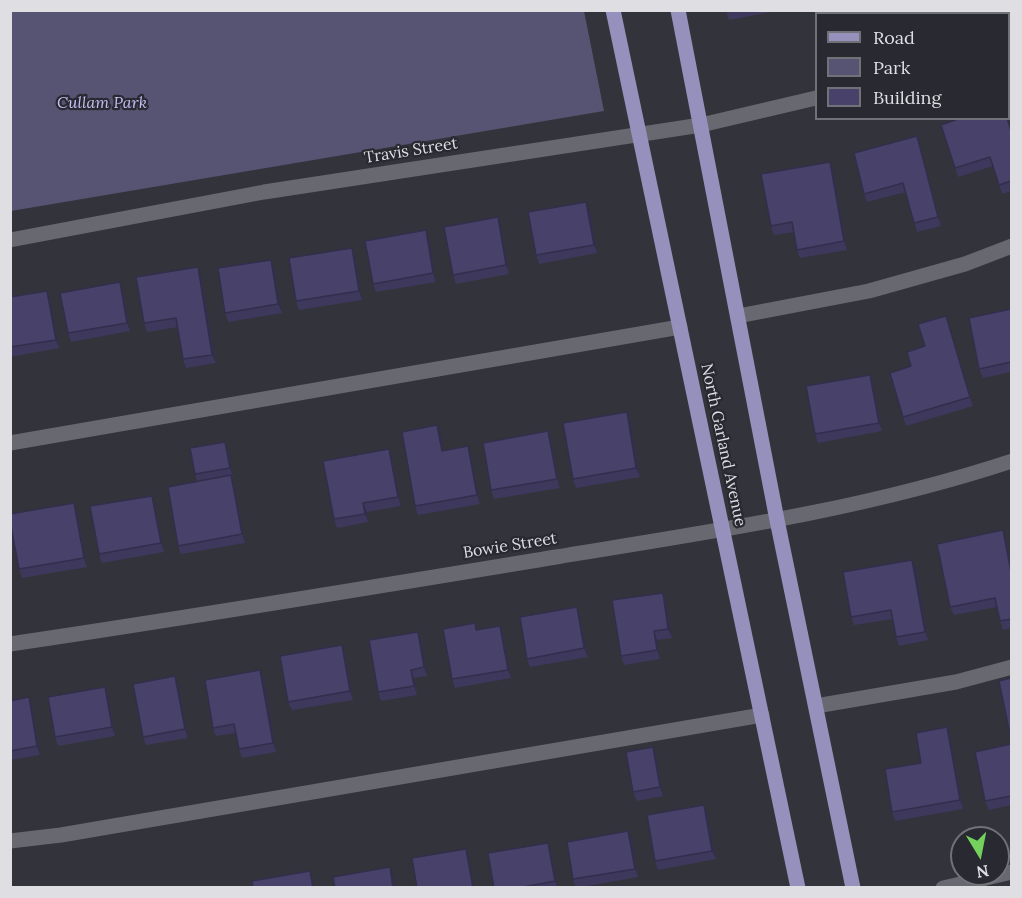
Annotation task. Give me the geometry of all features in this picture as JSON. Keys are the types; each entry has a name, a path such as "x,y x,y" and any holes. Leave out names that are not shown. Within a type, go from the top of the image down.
{"main road":[{"name":"North Garland Avenue","path":"613,10 798,888"},
{"path":"678,10 777,520 853,888"}],"street":[{"name":"Travis Street","path":"10,240 264,192 701,125 815,98"},
{"path":"738,316 869,291 965,264 1011,246"},
{"path":"10,443 680,327"},
{"name":"Bowie Street","path":"10,644 149,624 777,520 924,487 1011,461"},
{"path":"816,706 956,682 1011,667"},
{"path":"10,841 61,835 762,715"},
{"path":"943,888 1011,872"}],"green space":[{"name":"Cullam Park","path":"11,10 584,11 604,111 11,211"}],"building":[{"path":"955,120 1008,120 1011,131 1011,181 999,185 990,157 955,168 941,125"},
{"path":"917,136 938,217 914,223 903,183 864,194 854,153"},
{"path":"830,162 844,241 797,250 792,222 771,226 761,174"},
{"path":"586,202 594,245 536,255 528,212"},
{"path":"498,217 506,265 453,275 444,227"},
{"path":"426,230 433,273 373,284 365,241"},
{"path":"352,248 359,291 296,301 289,258"},
{"path":"271,260 278,304 225,313 218,268"},
{"path":"198,267 212,355 183,359 176,318 144,323 136,277"},
{"path":"120,282 127,323 68,333 60,293"},
{"path":"47,291 56,340 10,347 10,297"},
{"path":"1011,309 1011,362 979,369 969,318"},
{"path":"946,316 970,397 903,417 890,373 911,366 907,352 925,346 918,324"},
{"path":"870,375 879,423 815,434 806,386"},
{"path":"627,412 636,468 573,479 563,423"},
{"path":"437,425 442,451 468,446 477,495 415,506 402,432"},
{"path":"548,431 557,479 491,490 483,443"},
{"path":"225,442 230,468 195,474 190,448"},
{"path":"389,449 398,497 363,503 365,514 334,519 323,461"},
{"path":"231,475 242,534 178,546 168,487"},
{"path":"152,496 161,543 99,554 90,506"},
{"path":"74,503 84,558 19,569 10,514"},
{"path":"1003,530 1011,572 1011,619 1000,621 995,598 950,607 937,544"},
{"path":"912,560 925,632 896,637 891,610 851,617 843,572"},
{"path":"663,593 668,629 654,631 657,650 621,656 612,600"},
{"path":"577,607 584,648 527,659 520,617"},
{"path":"475,623 476,630 500,626 508,670 452,679 443,629"},
{"path":"418,632 424,667 411,670 414,686 378,692 369,640"},
{"path":"342,645 350,691 288,702 280,656"},
{"path":"260,670 273,743 239,749 234,724 213,728 205,680"},
{"path":"175,676 185,729 143,737 133,684"},
{"path":"1011,678 1011,739 999,681"},
{"path":"105,687 112,727 55,737 48,697"},
{"path":"29,697 37,746 10,751 10,701"},
{"path":"947,727 960,800 892,812 885,769 921,763 916,733"},
{"path":"1011,744 1011,796 985,801 975,752"},
{"path":"653,747 660,787 633,792 626,752"},
{"path":"704,805 712,851 655,861 647,815"},
{"path":"628,831 635,869 573,879 567,842"},
{"path":"548,843 555,881 518,888 494,888 488,853"},
{"path":"466,849 473,888 417,888 412,858"},
{"path":"390,867 393,888 335,888 333,877"},
{"path":"310,871 313,888 253,888 252,881"}]}
